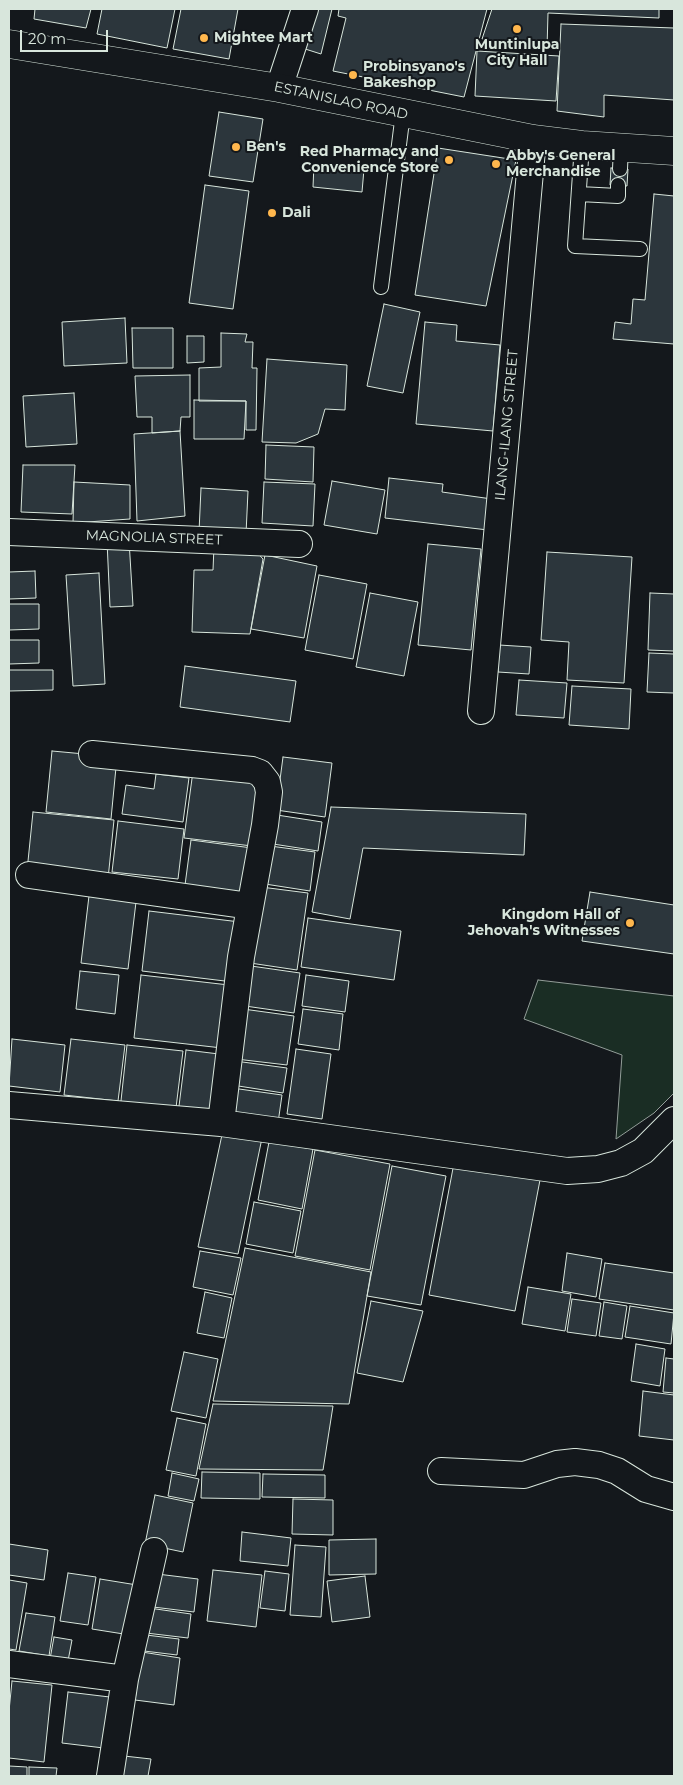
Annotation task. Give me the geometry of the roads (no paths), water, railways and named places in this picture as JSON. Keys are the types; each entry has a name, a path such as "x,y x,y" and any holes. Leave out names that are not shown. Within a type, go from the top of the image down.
{"street":[{"path":"279,88 305,9"},
{"name":"ESTANISLAO ROAD","path":"9,44 279,88 533,139 582,146 620,158 674,151"},
{"name":"ILANG-ILANG STREET","path":"481,711 533,139"},
{"name":"MAGNOLIA STREET","path":"9,532 299,544"},
{"path":"92,754 252,770 260,773 267,782 268,792 241,957 221,1123"},
{"path":"29,875 250,906"},
{"path":"9,1105 221,1123 567,1171 598,1169 621,1163 643,1151 674,1120"},
{"path":"441,1471 524,1475 557,1464 575,1462 598,1465 618,1471 646,1488 674,1497"},
{"path":"110,1776 125,1679 154,1551"},
{"path":"9,1664 125,1679"}],"lane":[{"path":"381,287 402,113"},
{"path":"582,146 575,246 640,249"},
{"path":"579,194 618,196 618,185"}],"place":[{"name":"Muntinlupa City Hall","path":"517,29"},
{"name":"Mightee Mart","path":"204,38"},
{"name":"Probinsyano's Bakeshop","path":"353,75"},
{"name":"Ben's","path":"236,147"},
{"name":"Red Pharmacy and Convenience Store","path":"449,160"},
{"name":"Abby's General Merchandise","path":"496,164"},
{"name":"Dali","path":"272,213"},
{"name":"Kingdom Hall of Jehovah's Witnesses","path":"630,923"}]}
